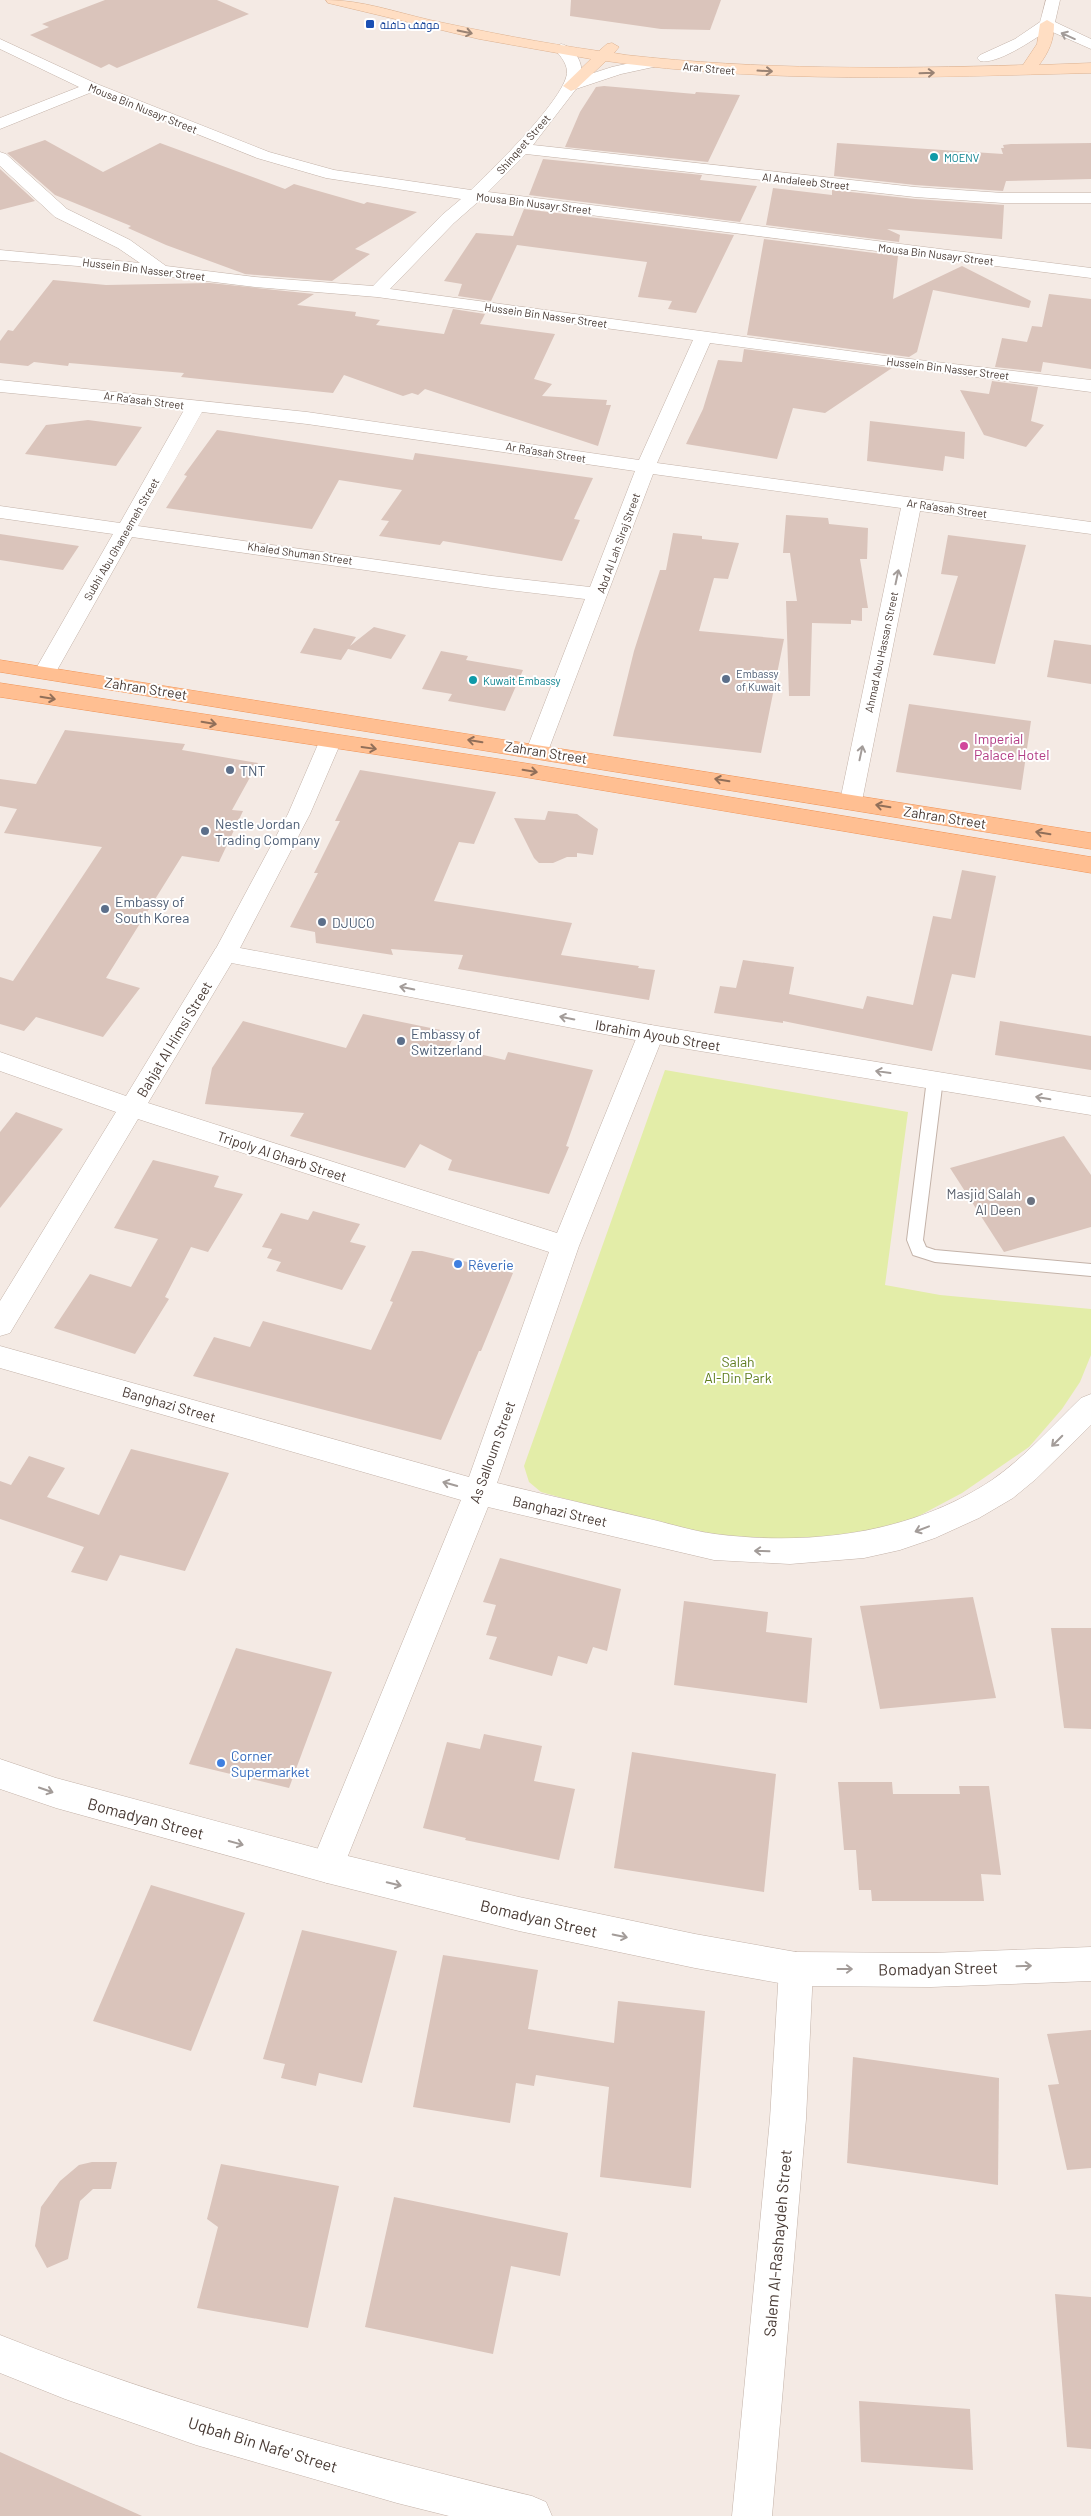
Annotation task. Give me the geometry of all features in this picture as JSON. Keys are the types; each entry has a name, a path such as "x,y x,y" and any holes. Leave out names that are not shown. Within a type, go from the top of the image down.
{"main road":[{"name":"Arar Street","path":"333,0 492,37 600,56 653,63 724,69 856,74 1091,68"},
{"name":"Arar Street","path":"382,0 514,29 620,44 769,58 922,61 1091,54"},
{"path":"1027,70 1039,56 1047,40 1047,24"},
{"path":"571,86 600,56 620,44"},
{"name":"Zahran Street","path":"0,666 1091,840"},
{"name":"Zahran Street","path":"0,690 330,742 544,773 1091,865"}],"street":[{"path":"985,58 1020,42 1047,24 1053,0"},
{"path":"1047,24 1091,45"},
{"name":"Mousa Bin Nusayr Street","path":"0,43 92,87 263,155 332,175 1091,274"},
{"path":"561,48 568,56 575,71 571,86"},
{"path":"571,86 617,70 653,63"},
{"name":"Shinqeet Street","path":"378,292 448,219 476,195 522,149 571,86"},
{"path":"0,124 92,87"},
{"name":"Al Andaleeb Street","path":"522,149 820,184 969,198 1020,200 1091,198"},
{"path":"0,157 61,213 124,244 162,270"},
{"path":"422,188 448,219"},
{"name":"Hussein Bin Nasser Street","path":"0,255 162,270 255,282 378,292 1091,386"},
{"name":"Abd Al Lah Siraj Street","path":"537,751 599,594 646,467 704,336"},
{"name":"Ar Ra’asah Street","path":"0,386 196,406 402,431 646,467 1091,528"},
{"name":"Subhi Abu Ghaneemeh Street","path":"45,672 128,529 196,406"},
{"name":"Ahmad Abu Hassan Street","path":"851,801 912,503"},
{"name":"Khaled Shuman Street","path":"0,512 492,582 599,594"},
{"name":"Bahjat Al Himsi Street","path":"0,1325 226,954 299,814 330,742"},
{"name":"Ibrahim Ayoub Street","path":"226,954 651,1034 1091,1106"},
{"name":"As Salloum Street","path":"327,1868 479,1492 564,1246 651,1034"},
{"name":"Tripoly Al Gharb Street","path":"0,1061 133,1108 564,1246"},
{"name":"Banghazi Street","path":"0,1357 479,1492 714,1547 794,1552 864,1546 920,1530 963,1512 1002,1489 1035,1463 1091,1406"},
{"name":"Bomadyan Street","path":"0,1774 56,1793 327,1868 519,1914 695,1952 796,1969 931,1970 1091,1964"},
{"name":"Salem Al-Rashaydeh Street","path":"752,2516 788,2119 796,1969"},
{"name":"Uqbah Bin Nafe' Street","path":"0,2354 54,2377 269,2448 406,2486 532,2516"}],"lane":[{"path":"934,1079 914,1240 919,1251 935,1256 1091,1270"}],"green space":[{"name":"Salah Al-Din Park","path":"665,1070 908,1112 885,1285 940,1295 1091,1309 1091,1355 1080,1382 1062,1409 1029,1447 962,1493 915,1518 858,1537 729,1541 673,1529 541,1492 529,1482 524,1466"}],"building":[{"path":"105,0 217,0 249,14 117,68 109,64 101,68 30,35 49,27 42,24"},
{"path":"571,0 721,0 710,30 661,29 570,16"},
{"path":"604,86 695,94 696,92 740,95 708,162 565,147 580,112 596,87"},
{"path":"45,140 103,172 160,143 285,189 294,184 364,204 367,202 417,212 355,249 370,254 332,281 245,274 166,245 128,228 131,226 55,195 7,153"},
{"path":"837,143 1003,154 1001,148 1004,148 1003,145 1011,144 1091,143 1091,179 1006,181 1003,191 915,185 834,176"},
{"path":"543,159 702,175 700,180 757,186 740,222 529,195"},
{"path":"0,169 35,201 0,210"},
{"path":"773,188 832,195 832,190 915,199 1004,205 1002,239 887,229 900,235 899,242 766,225"},
{"path":"524,209 734,235 696,313 668,309 672,301 638,297 647,262 517,245 491,301 458,296 462,284 444,281 476,233 513,236"},
{"path":"764,239 898,256 893,299 962,266 1031,301 1029,308 933,290 917,352 909,357 747,335"},
{"path":"53,280 106,285 210,283 314,294 297,305 356,312 355,316 380,320 376,325 444,334 453,309 485,314 480,324 555,334 534,379 552,384 542,396 607,400 606,405 611,405 598,446 425,389 418,395 412,393 403,396 344,375 333,393 181,377 184,373 69,363 68,366 34,362 28,366 0,363 0,341 8,330 13,331"},
{"path":"1049,294 1091,299 1091,369 1043,362 1041,372 995,367 1002,338 1027,342 1032,326 1042,327"},
{"path":"744,349 892,368 825,413 793,408 777,459 686,444 703,409 718,360 742,362"},
{"path":"992,381 1038,387 1031,421 1044,425 1026,447 984,435 960,390 989,394"},
{"path":"88,420 142,427 116,466 25,454 46,425"},
{"path":"870,421 965,432 964,459 945,456 943,471 867,461"},
{"path":"217,430 413,460 415,453 593,478 574,519 580,520 562,561 443,541 440,545 379,536 389,521 381,520 402,490 339,480 312,529 166,508 187,476 184,475"},
{"path":"786,515 828,518 829,524 868,528 867,559 860,559 868,608 862,608 862,621 851,620 851,624 812,623 810,696 789,696 786,601 797,601 790,553 783,553"},
{"path":"673,533 702,536 702,539 739,543 728,579 714,578 699,631 784,639 761,753 613,736 634,651 660,570 666,570"},
{"path":"0,534 79,546 63,570 0,560"},
{"path":"948,535 1026,545 995,664 933,655 958,576 941,574"},
{"path":"374,627 406,635 391,659 348,649 341,660 300,653 314,628 356,637 350,646"},
{"path":"1054,640 1091,645 1091,684 1047,677"},
{"name":"Kuwait Embassy","path":"441,651 468,656 466,660 523,670 505,711 448,701 452,694 422,689"},
{"name":"Imperial Palace Hotel","path":"909,704 1031,721 1021,790 896,772"},
{"path":"65,730 185,744 182,750 258,763 232,810 243,811 219,862 182,856 106,978 140,988 103,1037 36,1017 24,1031 0,1024 0,977 13,981 102,847 4,833 17,809 0,806 0,779 36,784"},
{"path":"360,770 496,792 474,844 459,842 434,901 572,923 561,955 655,970 649,1000 458,969 463,955 391,949 393,955 316,943 315,932 290,927 318,873 314,873 340,821 335,821"},
{"path":"548,811 577,814 598,829 593,855 577,853 577,857 567,857 553,863 539,863 534,858 514,818 545,820"},
{"path":"962,870 996,876 975,978 952,974 932,1051 783,1021 783,1023 714,1013 720,986 736,988 743,960 794,967 789,994 863,1009 867,996 913,1005 933,916 951,919"},
{"path":"363,1014 455,1033 449,1047 505,1060 508,1052 593,1070 566,1146 569,1147 549,1194 448,1170 452,1160 420,1144 405,1168 290,1136 304,1113 205,1104 212,1068 243,1021 346,1048"},
{"path":"1000,1021 1091,1036 1091,1070 995,1055"},
{"path":"16,1112 63,1129 0,1208 0,1132"},
{"name":"Masjid Salah Al Deen","path":"1064,1136 1091,1175 1091,1227 1004,1252 950,1168"},
{"path":"153,1160 219,1176 214,1187 243,1194 208,1252 191,1247 165,1297 169,1299 135,1354 54,1328 90,1274 131,1287 158,1239 114,1228"},
{"path":"313,1211 360,1224 350,1242 366,1246 342,1290 276,1271 281,1262 267,1258 272,1249 262,1247 281,1213 308,1220"},
{"path":"412,1251 422,1251 513,1273 441,1440 193,1376 214,1337 250,1347 263,1321 371,1350 393,1302 390,1301"},
{"path":"131,1449 229,1473 185,1571 120,1555 107,1581 71,1572 84,1547 0,1519 0,1481 11,1485 29,1456 65,1468 47,1497 99,1515"},
{"path":"500,1558 621,1589 607,1651 593,1647 587,1664 558,1656 552,1676 489,1659 497,1637 486,1635 496,1605 483,1602"},
{"path":"973,1597 996,1698 880,1709 860,1606"},
{"path":"684,1601 768,1612 766,1632 812,1638 807,1703 674,1685"},
{"path":"1051,1628 1091,1628 1091,1729 1064,1728"},
{"path":"236,1648 332,1672 289,1788 189,1764"},
{"path":"484,1734 542,1746 534,1781 575,1789 559,1860 465,1840 466,1838 423,1828 447,1742 480,1749"},
{"path":"632,1752 776,1774 764,1892 614,1868"},
{"path":"838,1782 892,1782 893,1794 960,1794 959,1786 989,1786 1001,1875 981,1874 984,1901 872,1901 871,1890 859,1890 856,1850 844,1850"},
{"path":"151,1885 245,1913 191,2051 93,2021"},
{"path":"302,1930 397,1951 362,2083 319,2073 316,2086 281,2078 285,2064 263,2059"},
{"path":"443,1955 538,1970 528,2029 614,2043 618,2001 705,2011 691,2188 600,2177 609,2087 536,2075 534,2086 516,2083 510,2123 413,2107"},
{"path":"1091,2030 1091,2168 1067,2170 1048,2085 1059,2084 1047,2034"},
{"path":"853,2057 999,2078 998,2185 847,2163"},
{"path":"92,2162 117,2162 111,2189 93,2189 80,2201 68,2259 47,2268 35,2246 41,2207 60,2181 79,2165"},
{"path":"221,2164 339,2186 308,2328 197,2308 218,2227 207,2219"},
{"path":"394,2197 568,2233 560,2276 511,2266 493,2354 365,2327"},
{"path":"1055,2294 1091,2297 1091,2449 1067,2447"},
{"path":"859,2401 970,2409 973,2470 861,2462"},
{"path":"0,2452 142,2516 0,2516"}],"place":[{"name":"موقف حافلة","path":"370,24"},
{"name":"MOENV","path":"934,157"},
{"name":"Embassy of Kuwait","path":"726,679"},
{"name":"Kuwait Embassy","path":"473,680"},
{"name":"Imperial Palace Hotel","path":"964,746"},
{"name":"TNT","path":"230,770"},
{"name":"Nestle Jordan Trading Company","path":"205,831"},
{"name":"Embassy of South Korea","path":"105,909"},
{"name":"DJUCO","path":"322,922"},
{"name":"Embassy of Switzerland","path":"401,1041"},
{"name":"Masjid Salah Al Deen","path":"1031,1201"},
{"name":"Rêverie","path":"458,1264"},
{"name":"Corner Supermarket","path":"221,1763"}]}
